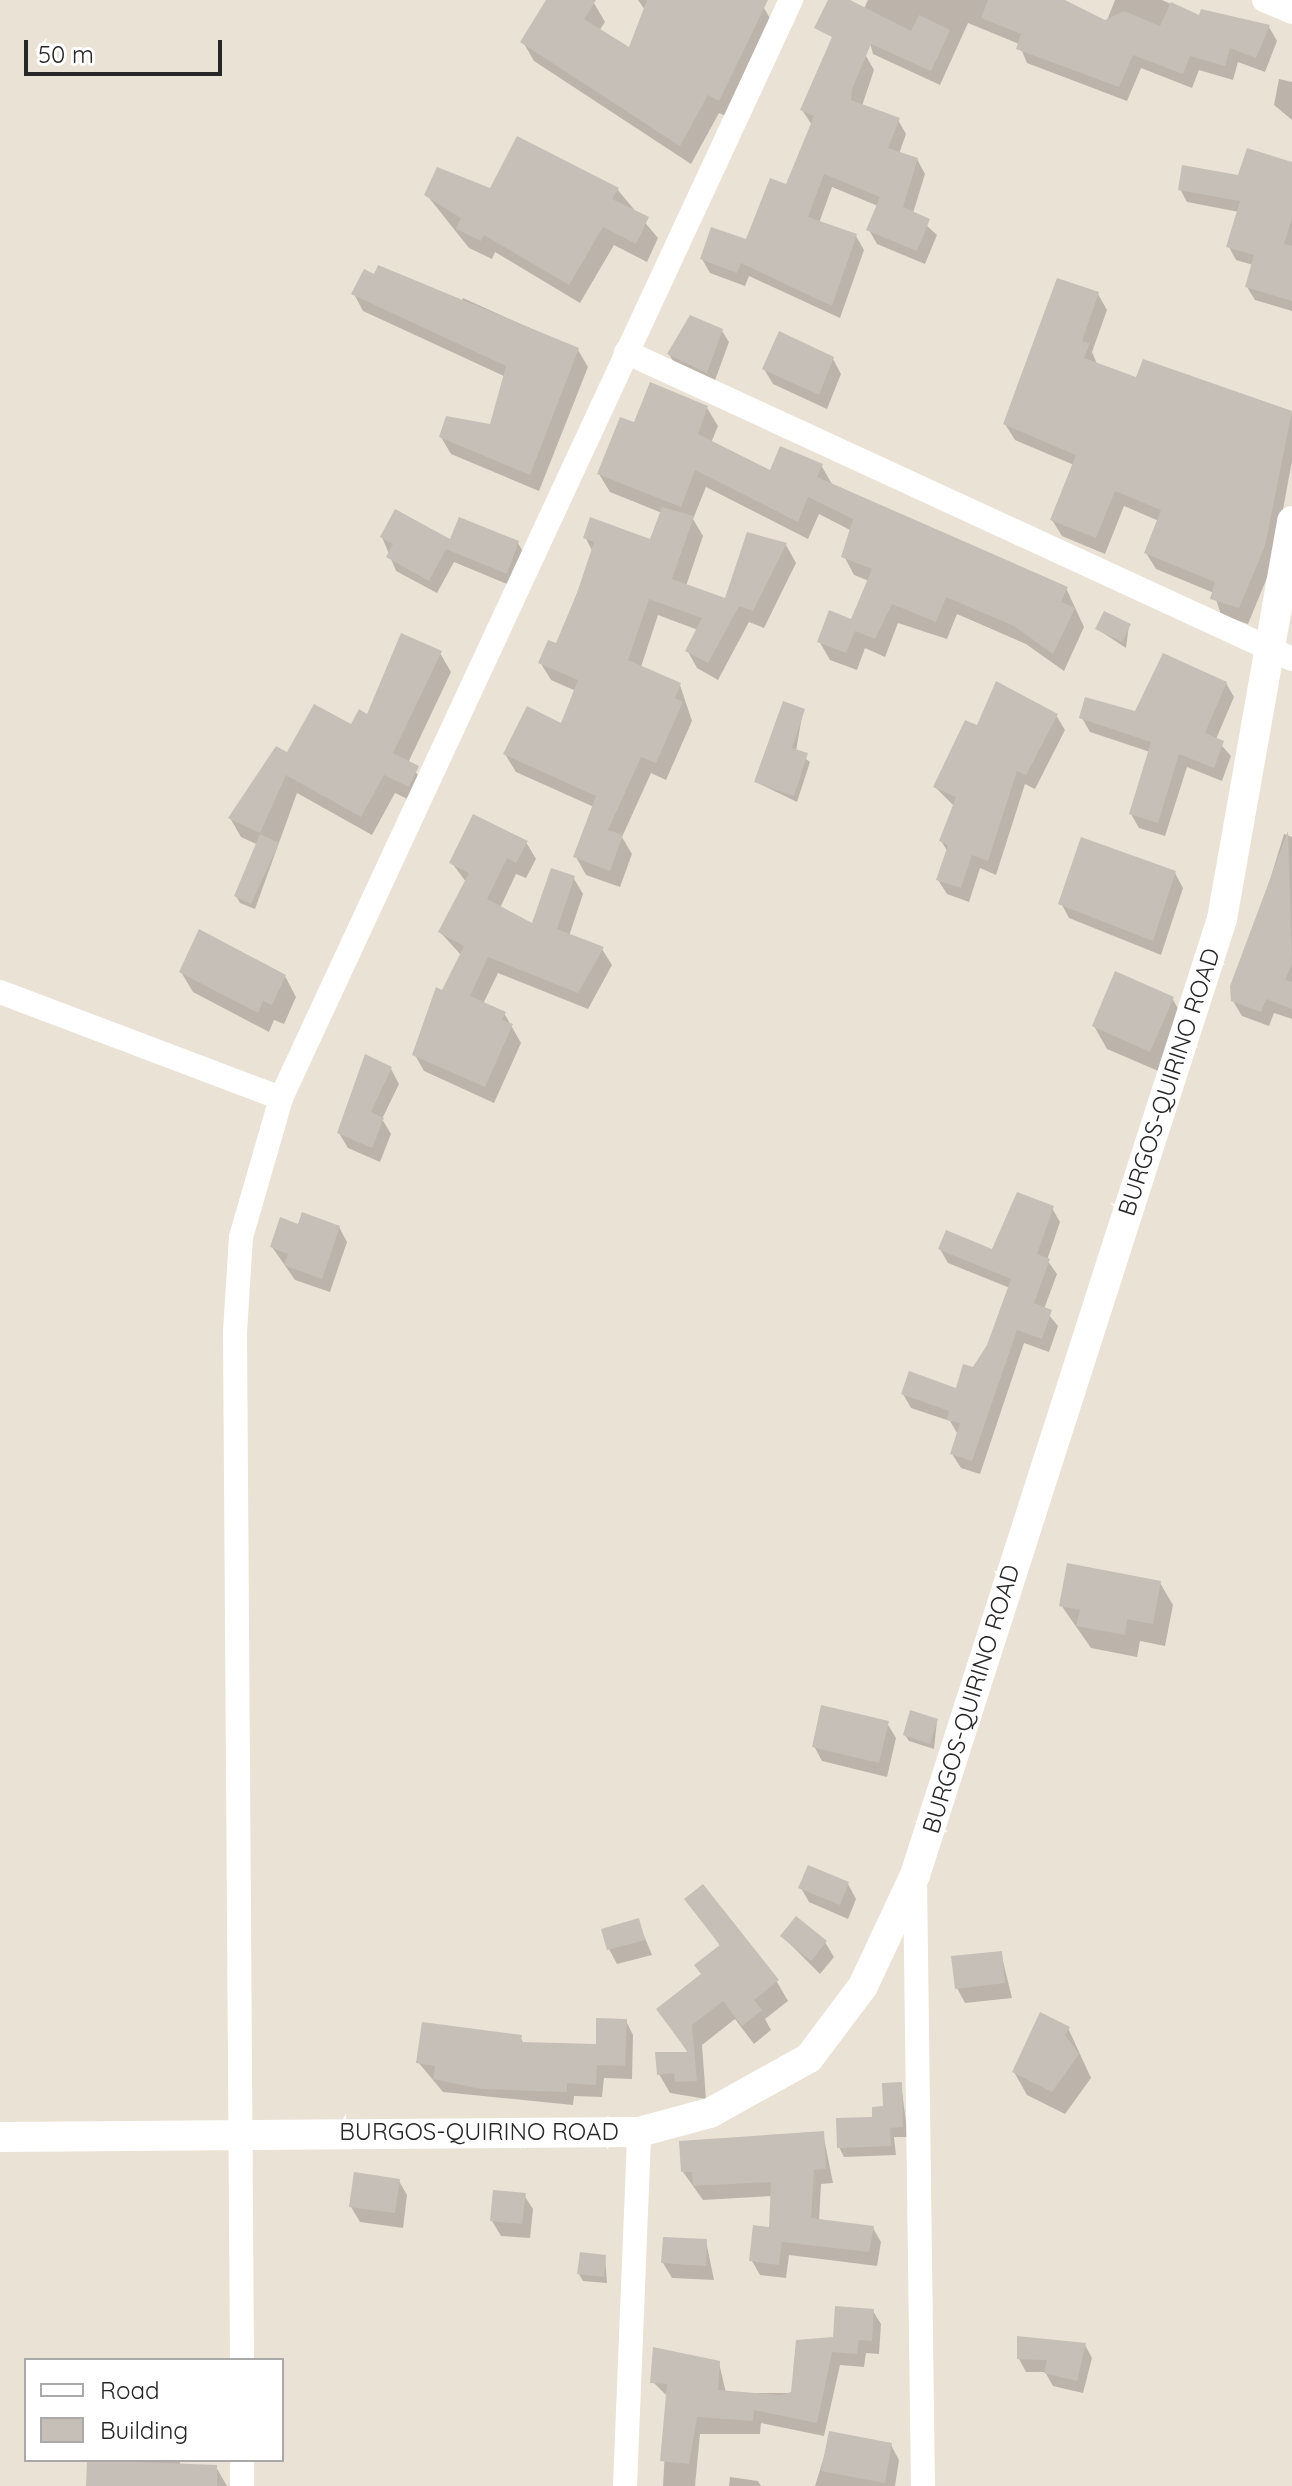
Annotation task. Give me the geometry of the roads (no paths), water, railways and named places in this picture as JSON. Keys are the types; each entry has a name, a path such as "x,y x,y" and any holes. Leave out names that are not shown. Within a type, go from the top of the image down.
{"street":[{"path":"242,2358 235,1332 241,1237 281,1098 791,0"},
{"path":"1264,0 1292,12"},
{"path":"626,352 1279,655"},
{"name":"BURGOS-QUIRINO ROAD","path":"0,2137 241,2131 639,2132 710,2113 809,2058 863,1986 915,1875 1222,919 1279,655 1292,521"},
{"path":"0,992 281,1098"},
{"path":"915,1875 923,2486"},
{"path":"625,2486 639,2132"},
{"path":"242,2462 242,2486"}]}
